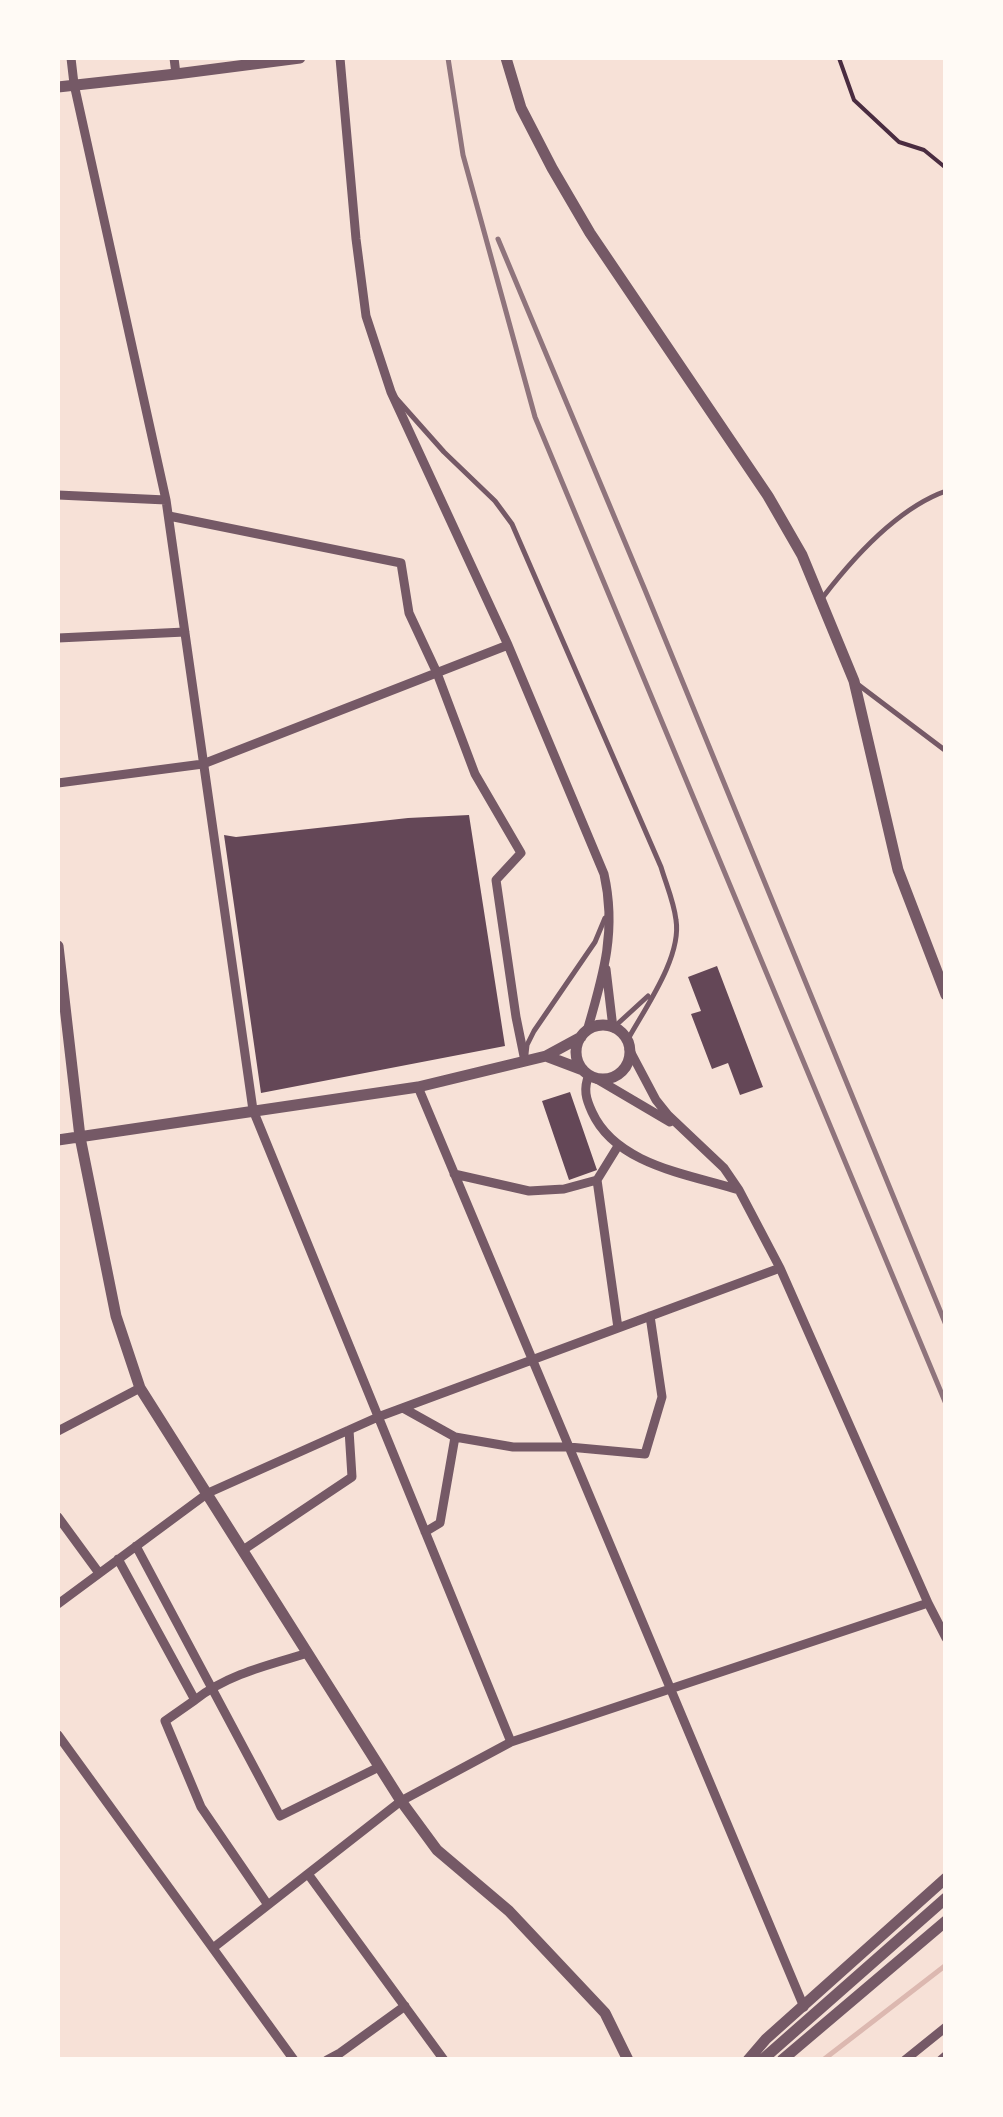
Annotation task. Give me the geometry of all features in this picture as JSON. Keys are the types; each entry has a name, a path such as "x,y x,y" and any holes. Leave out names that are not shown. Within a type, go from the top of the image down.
{"street":[{"path":"71,58 166,500 253,1110 511,1742"},
{"path":"174,58 176,74"},
{"path":"58,86 300,58"},
{"path":"340,58 366,316 391,392 508,645 604,874 610,900 607,987 614,1028"},
{"path":"506,58 521,108 590,233 768,496 802,555 854,681 898,870 946,995"},
{"path":"58,496 166,500"},
{"path":"168,516 401,564 409,614 437,673 475,774 521,854 496,880 525,1061"},
{"path":"58,638 185,632"},
{"path":"58,783 204,764 508,645"},
{"path":"58,946 80,1137 116,1316 140,1388 401,1802 437,1850 509,1912 605,2013 628,2060"},
{"path":"606,962 576,1054 590,1075 605,1079 620,1072 629,1058 628,1045"},
{"path":"58,1140 418,1087 546,1056 595,1026 614,1028 621,1033 656,1100 724,1168 739,1190 780,1268 946,1638"},
{"path":"546,1056 641,1103 684,1132"},
{"path":"590,1075 586,1098 600,1128 618,1146 642,1160 739,1190"},
{"path":"418,1087 804,2008"},
{"path":"618,1146 597,1180 618,1328"},
{"path":"454,1174 529,1191 564,1189 597,1180"},
{"path":"58,1604 208,1493 378,1417 780,1268"},
{"path":"404,1408 455,1438 513,1447 645,1454 662,1397 650,1316"},
{"path":"58,1430 140,1388"},
{"path":"243,1550 352,1477 349,1430"},
{"path":"425,1532 440,1523 455,1438"},
{"path":"58,1517 99,1574"},
{"path":"136,1546 280,1816 379,1766"},
{"path":"118,1559 195,1700"},
{"path":"213,1948 401,1802 511,1742 928,1603"},
{"path":"268,1905 202,1807 165,1721 210,1688 308,1653"},
{"path":"58,1735 294,2060"},
{"path":"308,1874 444,2060"},
{"path":"748,2060 766,2039 946,1878"},
{"path":"762,2060 946,1898"},
{"path":"782,2060 946,1921"},
{"path":"327,2060 405,2006"},
{"path":"906,2060 946,2027"}],"lane":[{"path":"391,392 444,452 495,501 512,524 661,867 676,920 676,939 670,962 628,1045"},
{"path":"821,600 840,575 896,520 946,491"},
{"path":"854,681 946,751"},
{"path":"525,1061 527,1045 595,942 610,900"},
{"path":"614,1028 656,986"},
{"path":"938,2060 946,2053"}],"path":[{"path":"839,58 854,100 899,142 924,150 946,168"}],"building":[{"path":"469,815 505,1046 261,1093 224,835"},
{"path":"717,966 763,1087 740,1095 728,1063 712,1069 691,1014 701,1011 688,977"},
{"path":"570,1092 597,1170 569,1180 542,1101"}],"waterway":[{"path":"823,2060 946,1965"}],"railway":[{"path":"448,58 463,155 535,417 946,1404"},
{"path":"498,239 946,1325"}]}
